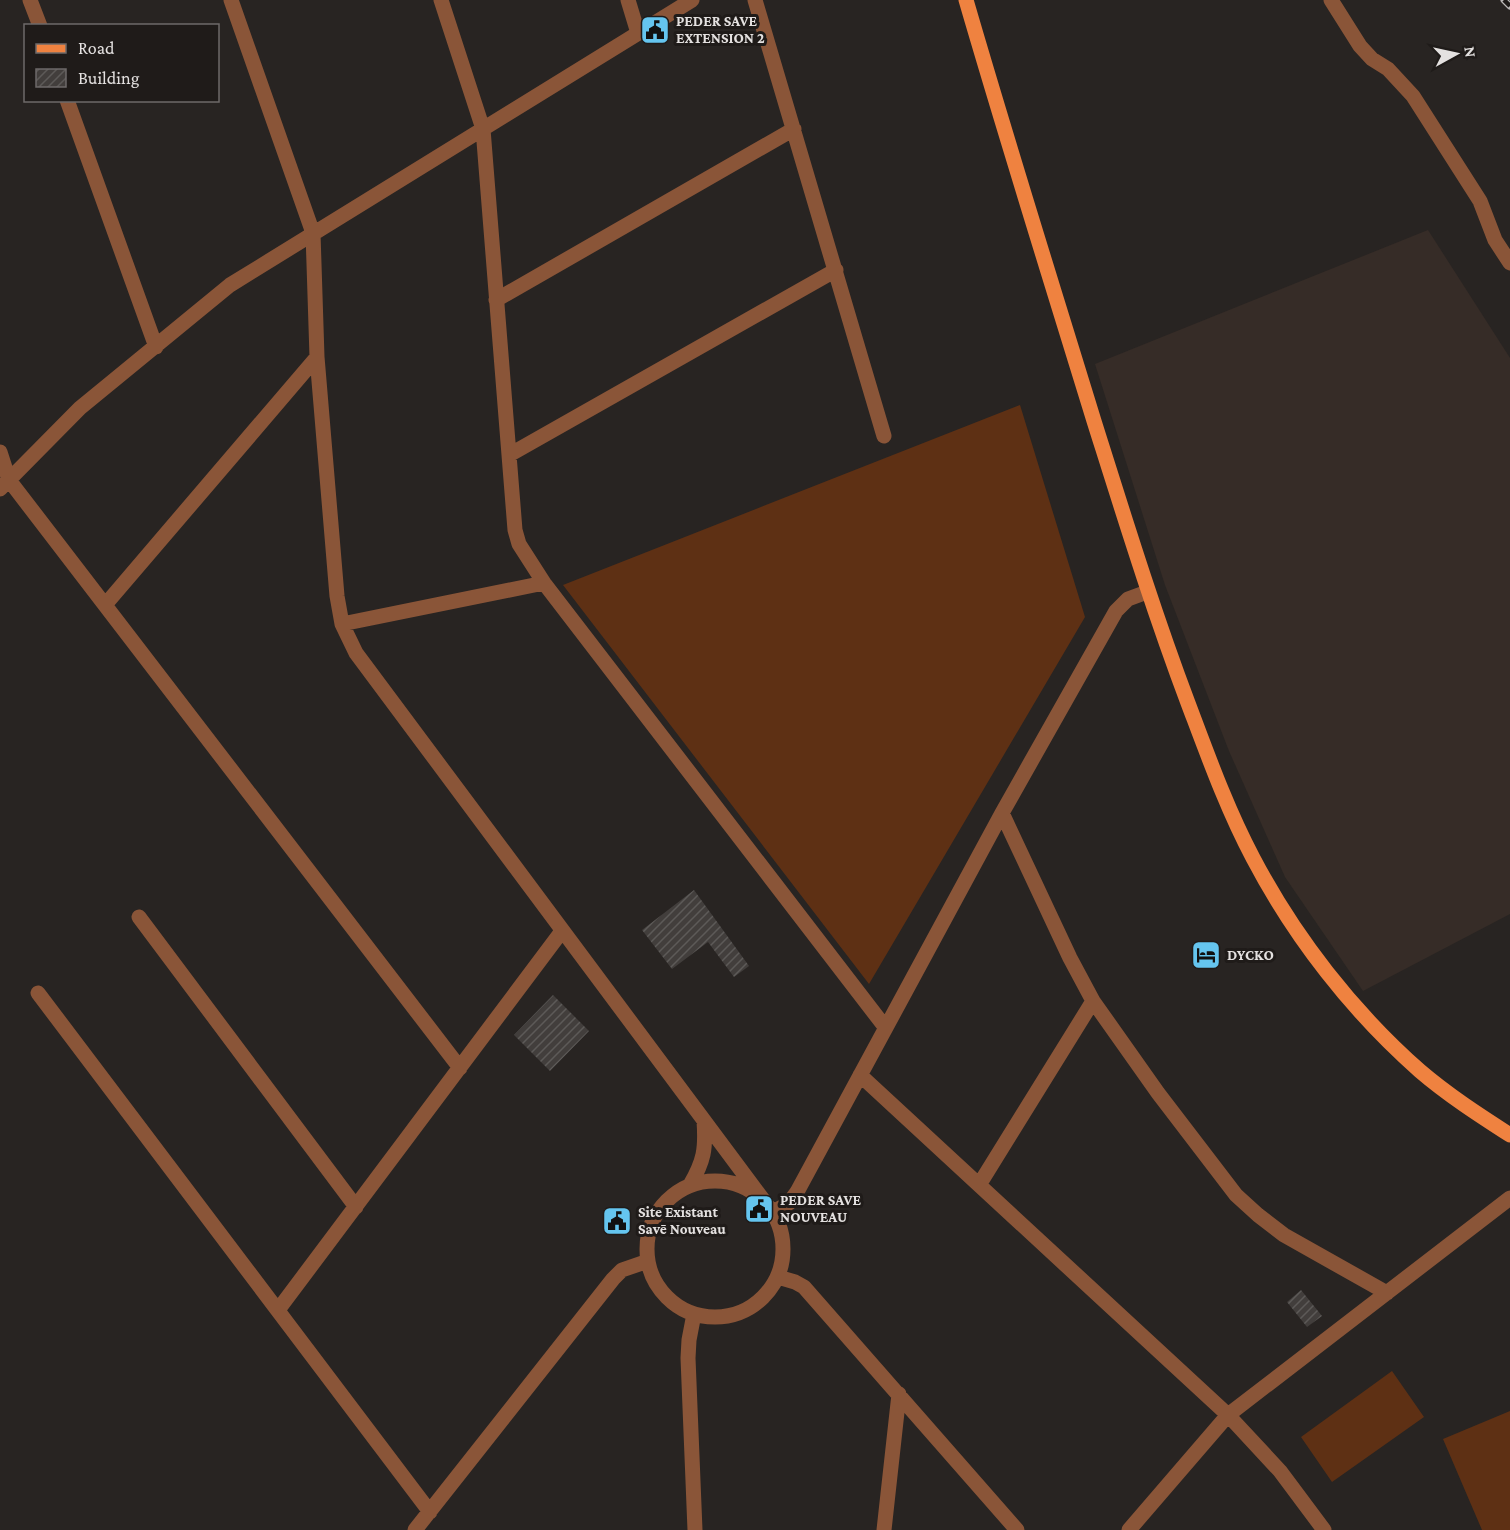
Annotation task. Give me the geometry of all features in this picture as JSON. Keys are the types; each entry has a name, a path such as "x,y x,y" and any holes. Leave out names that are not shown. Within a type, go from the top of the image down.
{"main road":[{"path":"966,0 1147,592 1209,760 1236,823 1271,890 1297,930 1358,1008 1420,1071 1467,1107 1510,1135"}],"street":[{"path":"30,0 39,24"},
{"path":"231,0 313,233 317,357 337,596 342,624 356,653 768,1207 779,1224 783,1244 782,1264 778,1276 763,1299 741,1313 714,1318 694,1314 676,1306 666,1297 658,1286 648,1262 647,1248 652,1222 668,1200 690,1185 703,1181 730,1182 748,1189 768,1207"},
{"path":"441,0 483,129 515,530 519,544 544,583 885,1027"},
{"path":"628,0 638,33"},
{"path":"4,484 80,408 230,285 692,0"},
{"path":"755,0 884,436"},
{"path":"1331,0 1360,46 1372,59 1388,69 1413,96 1480,201 1495,240 1510,264"},
{"path":"68,102 156,347"},
{"path":"496,300 794,129"},
{"path":"509,455 836,270"},
{"path":"105,605 317,357"},
{"path":"0,452 4,484 105,605 460,1068"},
{"path":"342,624 544,583"},
{"path":"768,1207 789,1203 797,1192 1002,813 1116,611 1128,599 1147,592"},
{"path":"1002,813 1070,958 1093,1001 1158,1093 1236,1195 1284,1234 1387,1293"},
{"path":"139,917 356,1207"},
{"path":"278,1310 562,931"},
{"path":"38,993 430,1512"},
{"path":"979,1185 1093,1001"},
{"path":"860,1075 1228,1415 1280,1471 1324,1530"},
{"path":"690,1185 704,1160 706,1144 704,1122"},
{"path":"1129,1530 1228,1415 1510,1198"},
{"path":"416,1530 613,1279 622,1270 648,1262"},
{"path":"778,1276 804,1287 1017,1530"},
{"path":"694,1314 688,1358 695,1530"},
{"path":"884,1530 899,1394"}],"shaded area":[{"path":"1428,230 1510,358 1510,914 1363,991 1285,877 1229,751 1165,585 1095,364"},
{"path":"1020,405 1085,617 869,984 563,585"},
{"path":"1392,1371 1424,1417 1332,1482 1301,1437"},
{"path":"1510,1411 1510,1530 1482,1530 1443,1439"}],"building":[{"path":"694,890 749,966 734,977 708,942 672,969 642,930"},
{"path":"553,995 589,1031 550,1071 514,1035"},
{"path":"1301,1290 1322,1316 1307,1327 1287,1302"}],"railway":[{"path":"1504,0 1510,6"}],"place":[{"name":"PEDER SAVE EXTENSION 2","path":"655,30"},
{"name":"DYCKO","path":"1206,955"},
{"name":"PEDER SAVE NOUVEAU","path":"759,1209"},
{"name":"Site Existant Savē Nouveau","path":"617,1221"}]}
